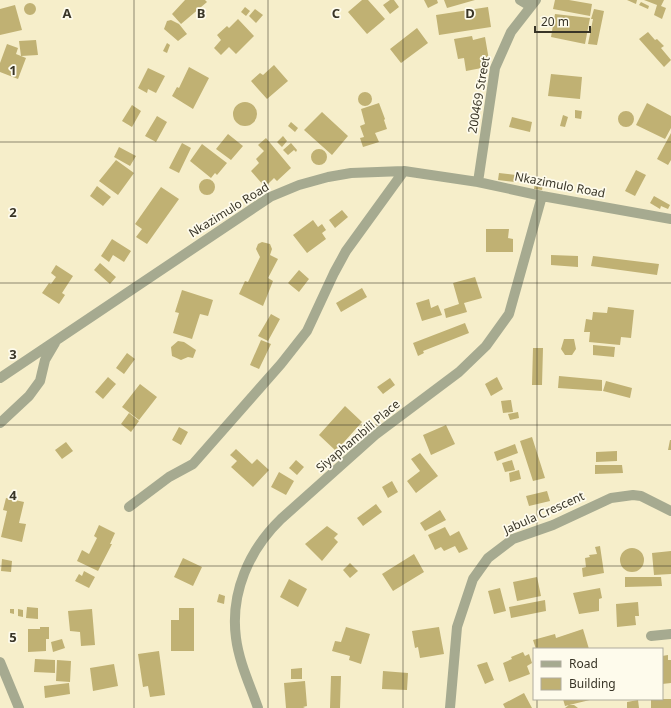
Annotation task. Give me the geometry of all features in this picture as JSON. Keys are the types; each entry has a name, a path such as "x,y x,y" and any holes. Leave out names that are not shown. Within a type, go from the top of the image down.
{"street":[{"path":"520,0 533,3"},
{"name":"200469 Street","path":"478,182 495,68 510,32 533,3"},
{"path":"130,507 169,477 193,464 281,364 307,331 346,251 404,171"},
{"name":"Nkazimulo Road","path":"0,378 270,197 299,185 328,177 351,173 404,171 478,182 542,196 671,219"},
{"name":"Siyaphambili Place","path":"258,708 241,660 236,638 235,619 240,585 245,571 256,550 270,529 281,519 375,436 459,372 486,346 509,314 542,196"},
{"path":"0,423 29,396 40,381 45,360 58,340"},
{"name":"Jabula Crescent","path":"450,708 457,627 473,579 488,558 513,539 553,525 612,498 633,495 641,496 671,511"},
{"path":"651,636 671,634"},
{"path":"0,662 18,708"}],"building":[{"path":"185,0 205,0 207,2 181,24 172,14"},
{"path":"362,0 368,0 385,19 367,34 348,12"},
{"path":"390,0 394,0 399,7 390,14 383,5"},
{"path":"424,0 437,0 438,3 428,8"},
{"path":"444,0 475,0 447,8"},
{"path":"555,0 569,0 592,4 590,16 553,9"},
{"path":"627,0 637,0 636,4"},
{"path":"644,0 664,0 661,6 666,8 662,19 654,15 657,5"},
{"path":"641,2 649,6 648,9 639,5"},
{"path":"32,3 35,4 35,14 28,15 25,14 24,7 25,4"},
{"path":"15,5 22,30 0,35 0,9"},
{"path":"245,7 250,11 246,16 241,12"},
{"path":"488,7 491,27 439,35 436,15"},
{"path":"255,9 263,15 256,23 249,16"},
{"path":"594,9 604,11 597,45 588,44 593,19 591,19"},
{"path":"555,14 590,18 585,44 551,37"},
{"path":"238,19 254,36 236,54 229,47 221,55 214,48 221,40 217,35 227,26 229,28"},
{"path":"171,20 179,24 187,34 178,41 164,29 167,21"},
{"path":"417,28 428,43 401,63 390,49"},
{"path":"648,32 655,40 657,39 664,46 661,48 671,60 664,67 639,39"},
{"path":"472,36 473,40 485,37 489,60 486,61 487,67 466,71 464,58 458,59 454,39"},
{"path":"36,40 38,55 21,56 19,41"},
{"path":"167,43 170,45 167,53 163,51"},
{"path":"7,44 18,48 16,54 26,58 18,79 0,72 0,63"},
{"path":"274,65 288,81 267,99 251,81 260,73 263,75"},
{"path":"189,67 209,78 193,109 172,96 177,87 179,88"},
{"path":"148,68 165,76 156,93 148,89 147,93 138,88"},
{"path":"551,74 582,77 580,99 548,96"},
{"path":"362,92 368,92 372,96 372,102 368,106 362,106 358,102 358,96"},
{"path":"245,102 250,103 256,109 256,119 250,125 245,126 240,125 234,119 233,114 234,109 240,103"},
{"path":"379,103 387,129 375,133 379,142 363,147 360,138 364,137 360,126 365,124 361,109"},
{"path":"647,103 671,116 671,128 665,139 636,125"},
{"path":"132,105 141,111 132,127 122,121"},
{"path":"575,110 582,111 581,119 575,118"},
{"path":"623,111 629,111 634,116 632,125 629,127 623,127 618,122 618,116"},
{"path":"322,112 348,136 332,155 304,130"},
{"path":"563,115 568,117 565,127 560,126"},
{"path":"157,116 167,122 156,142 145,136"},
{"path":"512,117 532,122 530,132 509,127"},
{"path":"291,122 298,128 295,132 288,126"},
{"path":"671,133 671,160 668,165 657,159"},
{"path":"228,134 243,146 231,160 216,149"},
{"path":"283,136 287,141 282,147 277,142"},
{"path":"266,138 291,168 277,181 274,178 265,187 251,171 259,163 256,159 264,151 258,145"},
{"path":"182,143 191,148 179,173 169,168"},
{"path":"291,143 297,150 296,152 294,150 288,155 283,150"},
{"path":"202,144 227,163 217,175 215,173 211,178 190,161"},
{"path":"119,147 136,156 130,166 114,157"},
{"path":"316,149 322,149 327,154 325,163 322,165 316,165 311,160 311,154"},
{"path":"116,160 134,173 118,195 99,181"},
{"path":"636,170 646,175 635,196 625,191"},
{"path":"499,173 516,175 515,182 498,180"},
{"path":"204,179 210,179 215,184 213,193 210,195 204,195 199,190 199,184"},
{"path":"535,182 543,184 542,190 534,189"},
{"path":"97,186 111,197 103,206 90,196"},
{"path":"161,187 179,199 147,244 136,237 142,229 135,224"},
{"path":"654,196 670,205 668,209 661,206 660,209 650,203"},
{"path":"342,210 348,217 335,228 329,220"},
{"path":"313,220 318,227 322,224 326,230 322,233 326,239 307,253 293,235"},
{"path":"486,229 509,229 508,238 513,239 513,252 486,252"},
{"path":"112,239 131,251 124,262 113,255 109,262 101,256"},
{"path":"262,242 270,244 272,249 270,255 278,259 268,278 273,281 263,306 239,294 245,281 248,282 260,257 256,249 258,244"},
{"path":"551,255 578,256 578,267 551,265"},
{"path":"593,256 659,264 657,275 591,266"},
{"path":"100,263 116,277 110,284 94,270"},
{"path":"56,265 73,276 62,293 65,295 59,304 42,293 49,283 51,284 56,277 51,273"},
{"path":"299,270 309,279 299,292 288,283"},
{"path":"475,277 482,298 464,303 467,312 446,318 444,309 459,304 453,283"},
{"path":"362,288 367,297 341,312 336,303"},
{"path":"182,290 213,300 208,316 200,314 192,339 173,333 179,313 175,312"},
{"path":"429,299 431,308 438,305 442,315 422,321 416,303"},
{"path":"608,307 634,310 631,338 621,337 620,345 589,342 590,332 584,332 586,319 592,320 593,312 607,313"},
{"path":"271,314 280,319 268,341 258,336"},
{"path":"465,323 469,333 423,351 424,353 418,356 413,343"},
{"path":"564,339 574,339 576,349 572,355 565,355 561,349"},
{"path":"261,340 271,344 259,369 250,365"},
{"path":"178,341 184,342 196,350 193,358 188,357 181,360 172,356 171,347"},
{"path":"593,345 615,347 614,357 593,355"},
{"path":"533,348 543,348 542,385 532,385"},
{"path":"127,353 135,359 124,374 116,368"},
{"path":"559,376 602,380 602,391 558,388"},
{"path":"108,377 116,384 103,399 95,392"},
{"path":"497,377 503,389 491,396 485,384"},
{"path":"390,378 395,385 383,394 377,387"},
{"path":"606,381 632,388 630,398 603,391"},
{"path":"140,384 157,397 139,420 122,407"},
{"path":"511,400 513,412 503,413 501,401"},
{"path":"345,406 362,422 336,451 319,435"},
{"path":"518,412 519,418 510,420 508,414"},
{"path":"129,413 139,421 131,432 121,424"},
{"path":"446,425 455,444 431,455 423,435"},
{"path":"179,427 188,432 181,445 172,440"},
{"path":"532,437 545,478 533,481 520,441"},
{"path":"670,440 671,450 668,450"},
{"path":"66,442 73,451 62,459 55,450"},
{"path":"515,444 518,453 497,461 494,452"},
{"path":"236,449 252,464 257,459 269,470 253,487 231,467 237,461 230,455"},
{"path":"617,451 617,461 596,462 596,452"},
{"path":"420,453 438,476 416,493 407,481 420,471 411,459"},
{"path":"296,460 304,467 297,475 289,468"},
{"path":"512,460 515,470 505,472 502,463"},
{"path":"595,465 622,465 623,473 595,474"},
{"path":"519,470 521,479 510,482 509,473"},
{"path":"279,472 294,481 286,495 271,487"},
{"path":"392,481 398,492 388,498 382,487"},
{"path":"547,491 550,501 529,506 526,496"},
{"path":"6,498 24,502 19,523 26,524 22,542 1,537 7,511 3,510"},
{"path":"376,504 382,512 363,526 357,518"},
{"path":"440,510 446,520 425,531 420,523"},
{"path":"99,525 115,533 110,544 112,544 98,571 77,561 82,550 89,554 97,538 94,536"},
{"path":"327,526 338,534 334,538 338,542 322,561 305,544"},
{"path":"445,527 450,536 459,531 468,549 459,553 455,546 444,551 441,547 435,550 428,535"},
{"path":"600,546 604,573 583,577 582,568 586,567 585,558 590,557 589,555 597,554 595,547"},
{"path":"632,548 640,552 644,560 640,568 632,572 624,568 620,560 624,552"},
{"path":"671,551 671,574 654,575 652,553"},
{"path":"414,554 424,572 393,591 382,574"},
{"path":"183,558 202,567 193,586 174,577"},
{"path":"2,559 12,561 11,572 1,571"},
{"path":"350,563 358,571 350,578 343,570"},
{"path":"84,571 95,577 89,588 75,581 79,574 82,576"},
{"path":"537,577 541,596 517,601 513,582"},
{"path":"625,577 661,577 662,586 625,587"},
{"path":"289,579 307,589 298,607 280,597"},
{"path":"500,588 506,611 494,614 488,591"},
{"path":"600,588 602,598 599,599 599,611 579,614 573,593"},
{"path":"219,594 225,596 224,604 217,602"},
{"path":"545,600 546,611 511,618 509,607"},
{"path":"638,602 639,616 635,616 636,625 617,627 616,604"},
{"path":"27,607 38,608 38,619 26,618"},
{"path":"179,608 194,608 194,651 171,651 171,620 179,620"},
{"path":"10,609 14,609 14,614 10,613"},
{"path":"18,609 23,610 23,617 18,616"},
{"path":"92,609 95,645 81,646 80,632 70,631 68,611"},
{"path":"40,627 49,627 49,639 46,639 46,651 28,652 28,629 40,629"},
{"path":"346,627 370,634 361,664 349,660 350,656 332,651 335,641 341,642"},
{"path":"439,627 444,654 420,658 418,647 415,648 412,631"},
{"path":"583,629 589,648 536,648 533,640 555,634 556,638"},
{"path":"62,639 65,648 53,652 51,642"},
{"path":"159,651 165,695 150,697 148,686 143,687 138,654"},
{"path":"523,652 525,656 529,654 532,663 527,666 530,674 509,682 503,663 512,659 511,657"},
{"path":"668,655 668,660 671,660 671,683 663,684 663,656"},
{"path":"35,659 55,660 55,673 34,672"},
{"path":"57,660 71,661 70,682 56,681"},
{"path":"487,662 494,680 485,684 477,665"},
{"path":"114,664 118,686 93,691 90,668"},
{"path":"302,668 302,679 291,679 291,669"},
{"path":"383,671 408,673 407,690 382,689"},
{"path":"331,676 341,676 340,708 330,708"},
{"path":"305,681 307,706 303,707 305,708 286,708 284,683"},
{"path":"69,683 70,694 45,698 44,686"},
{"path":"524,693 532,708 505,708 503,704"},
{"path":"671,699 671,708 651,708 651,700"},
{"path":"563,700 590,700 565,706"},
{"path":"638,700 639,708 627,708 627,702"},
{"path":"569,705 574,705 578,708 565,708"}]}
